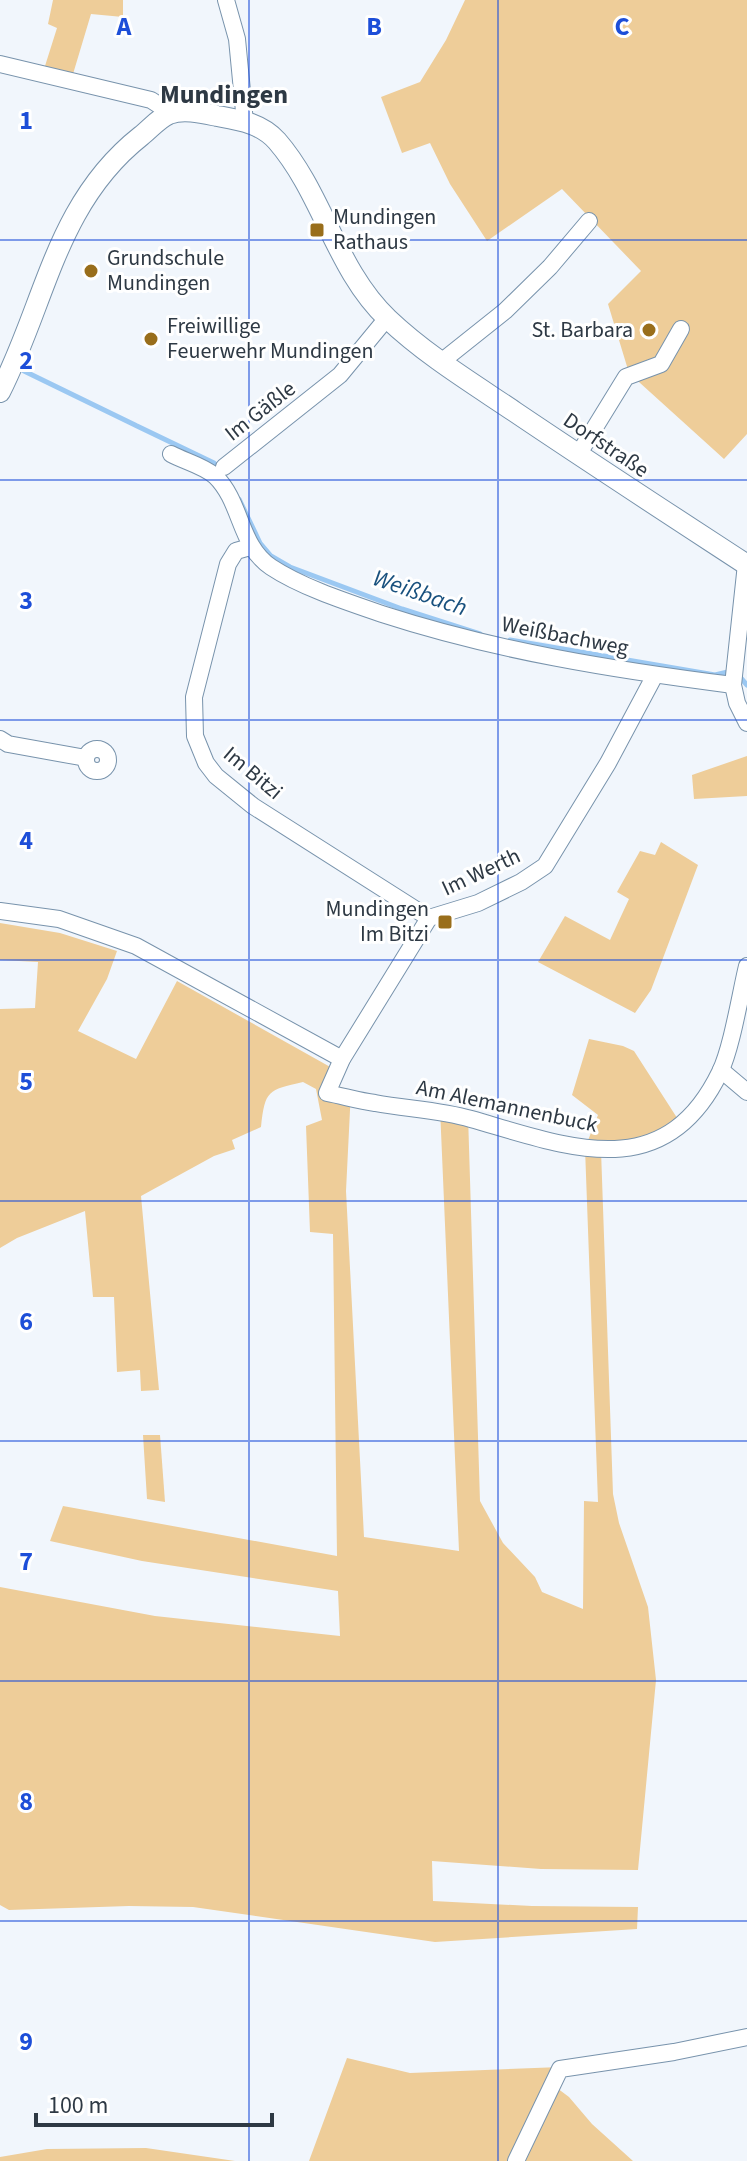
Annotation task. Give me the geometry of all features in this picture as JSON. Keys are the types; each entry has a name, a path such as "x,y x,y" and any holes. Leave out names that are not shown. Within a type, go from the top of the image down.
{"street":[{"path":"0,392 35,312 38,294 61,240 86,196 109,166 129,145 171,113 197,111 245,122 237,39 226,0"},
{"path":"0,64 151,100 171,113"},
{"name":"Dorfstraße","path":"245,122 265,129 296,166 346,264 387,318 441,362 746,565"},
{"path":"441,362 505,311 550,267 589,221"},
{"name":"Im Gäßle","path":"224,467 340,375 387,318"},
{"path":"578,455 626,377 661,364 681,329"},
{"path":"171,454 214,475 238,511 250,547"},
{"name":"Weißbachweg","path":"250,547 268,565 290,578 425,628 558,659 655,675 733,681"},
{"name":"Im Bitzi","path":"250,547 236,551 228,564 194,697 193,724 202,755 216,776 253,806 429,918"},
{"path":"746,565 733,681 737,703 747,723"},
{"name":"Im Werth","path":"342,1059 429,918 478,903 521,882 545,866 608,763 655,675"},
{"path":"0,739 8,744 86,758"},
{"path":"0,911 59,919 136,946 342,1059"},
{"path":"747,966 721,1070 747,1092"},
{"name":"Am Alemannenbuck","path":"342,1059 327,1093 468,1118 553,1143 605,1149 637,1147 665,1136 697,1108 721,1070"},
{"path":"516,2161 560,2069 674,2052 747,2037"}],"shaded area":[{"path":"53,0 123,0 123,17 91,14 73,74 45,66 57,28 48,24"},
{"path":"465,0 747,0 747,434 724,459 629,373 608,304 641,271 562,189 487,241 450,184 430,143 402,153 381,97 420,82 446,40"},
{"path":"747,756 747,796 694,799 692,775"},
{"path":"661,842 698,865 651,990 635,1013 538,962 565,916 610,940 629,899 617,892 640,851 655,855"},
{"path":"0,923 60,933 117,951 107,979 78,1031 136,1059 177,981 341,1073 337,1086 351,1090 346,1191 364,1537 459,1551 440,1108 468,1115 480,1501 503,1543 535,1577 542,1592 583,1609 584,1501 598,1502 585,1148 598,1115 572,1095 589,1039 634,1051 681,1124 665,1136 601,1150 613,1494 619,1523 648,1607 656,1680 638,1870 541,1869 432,1861 433,1901 638,1907 637,1929 435,1942 193,1907 9,1910 0,1905 0,1587 155,1616 340,1636 338,1591 142,1561 50,1541 63,1506 337,1556 333,1234 310,1232 306,1126 322,1120 316,1089 303,1082 282,1087 267,1099 261,1127 232,1140 235,1149 214,1156 141,1196 159,1390 141,1391 140,1370 117,1372 114,1297 93,1297 85,1211 0,1248 0,1009 35,1008 38,962 0,960"},
{"path":"143,1435 160,1435 165,1502 147,1499"},
{"path":"347,2058 410,2073 561,2067 553,2085 633,2161 309,2161"},
{"path":"146,2148 235,2161 0,2161 0,2157 47,2149"}],"waterway":[{"name":"Weißbach","path":"24,371 135,425"},
{"name":"Weißbach","path":"137,426 214,463 220,471"},
{"name":"Weißbach","path":"239,499 260,543 271,556 290,567 480,634"},
{"name":"Weißbach","path":"510,640 715,675 732,671"},
{"name":"Weißbach","path":"740,677 747,685"}],"place":[{"name":"Mundingen Rathaus","path":"317,230"},
{"name":"Grundschule Mundingen","path":"91,271"},
{"name":"St. Barbara","path":"649,330"},
{"name":"Freiwillige Feuerwehr Mundingen","path":"151,339"},
{"name":"Mundingen Im Bitzi","path":"445,922"}],"district":[{"name":"Mundingen","path":"224,94"}]}
